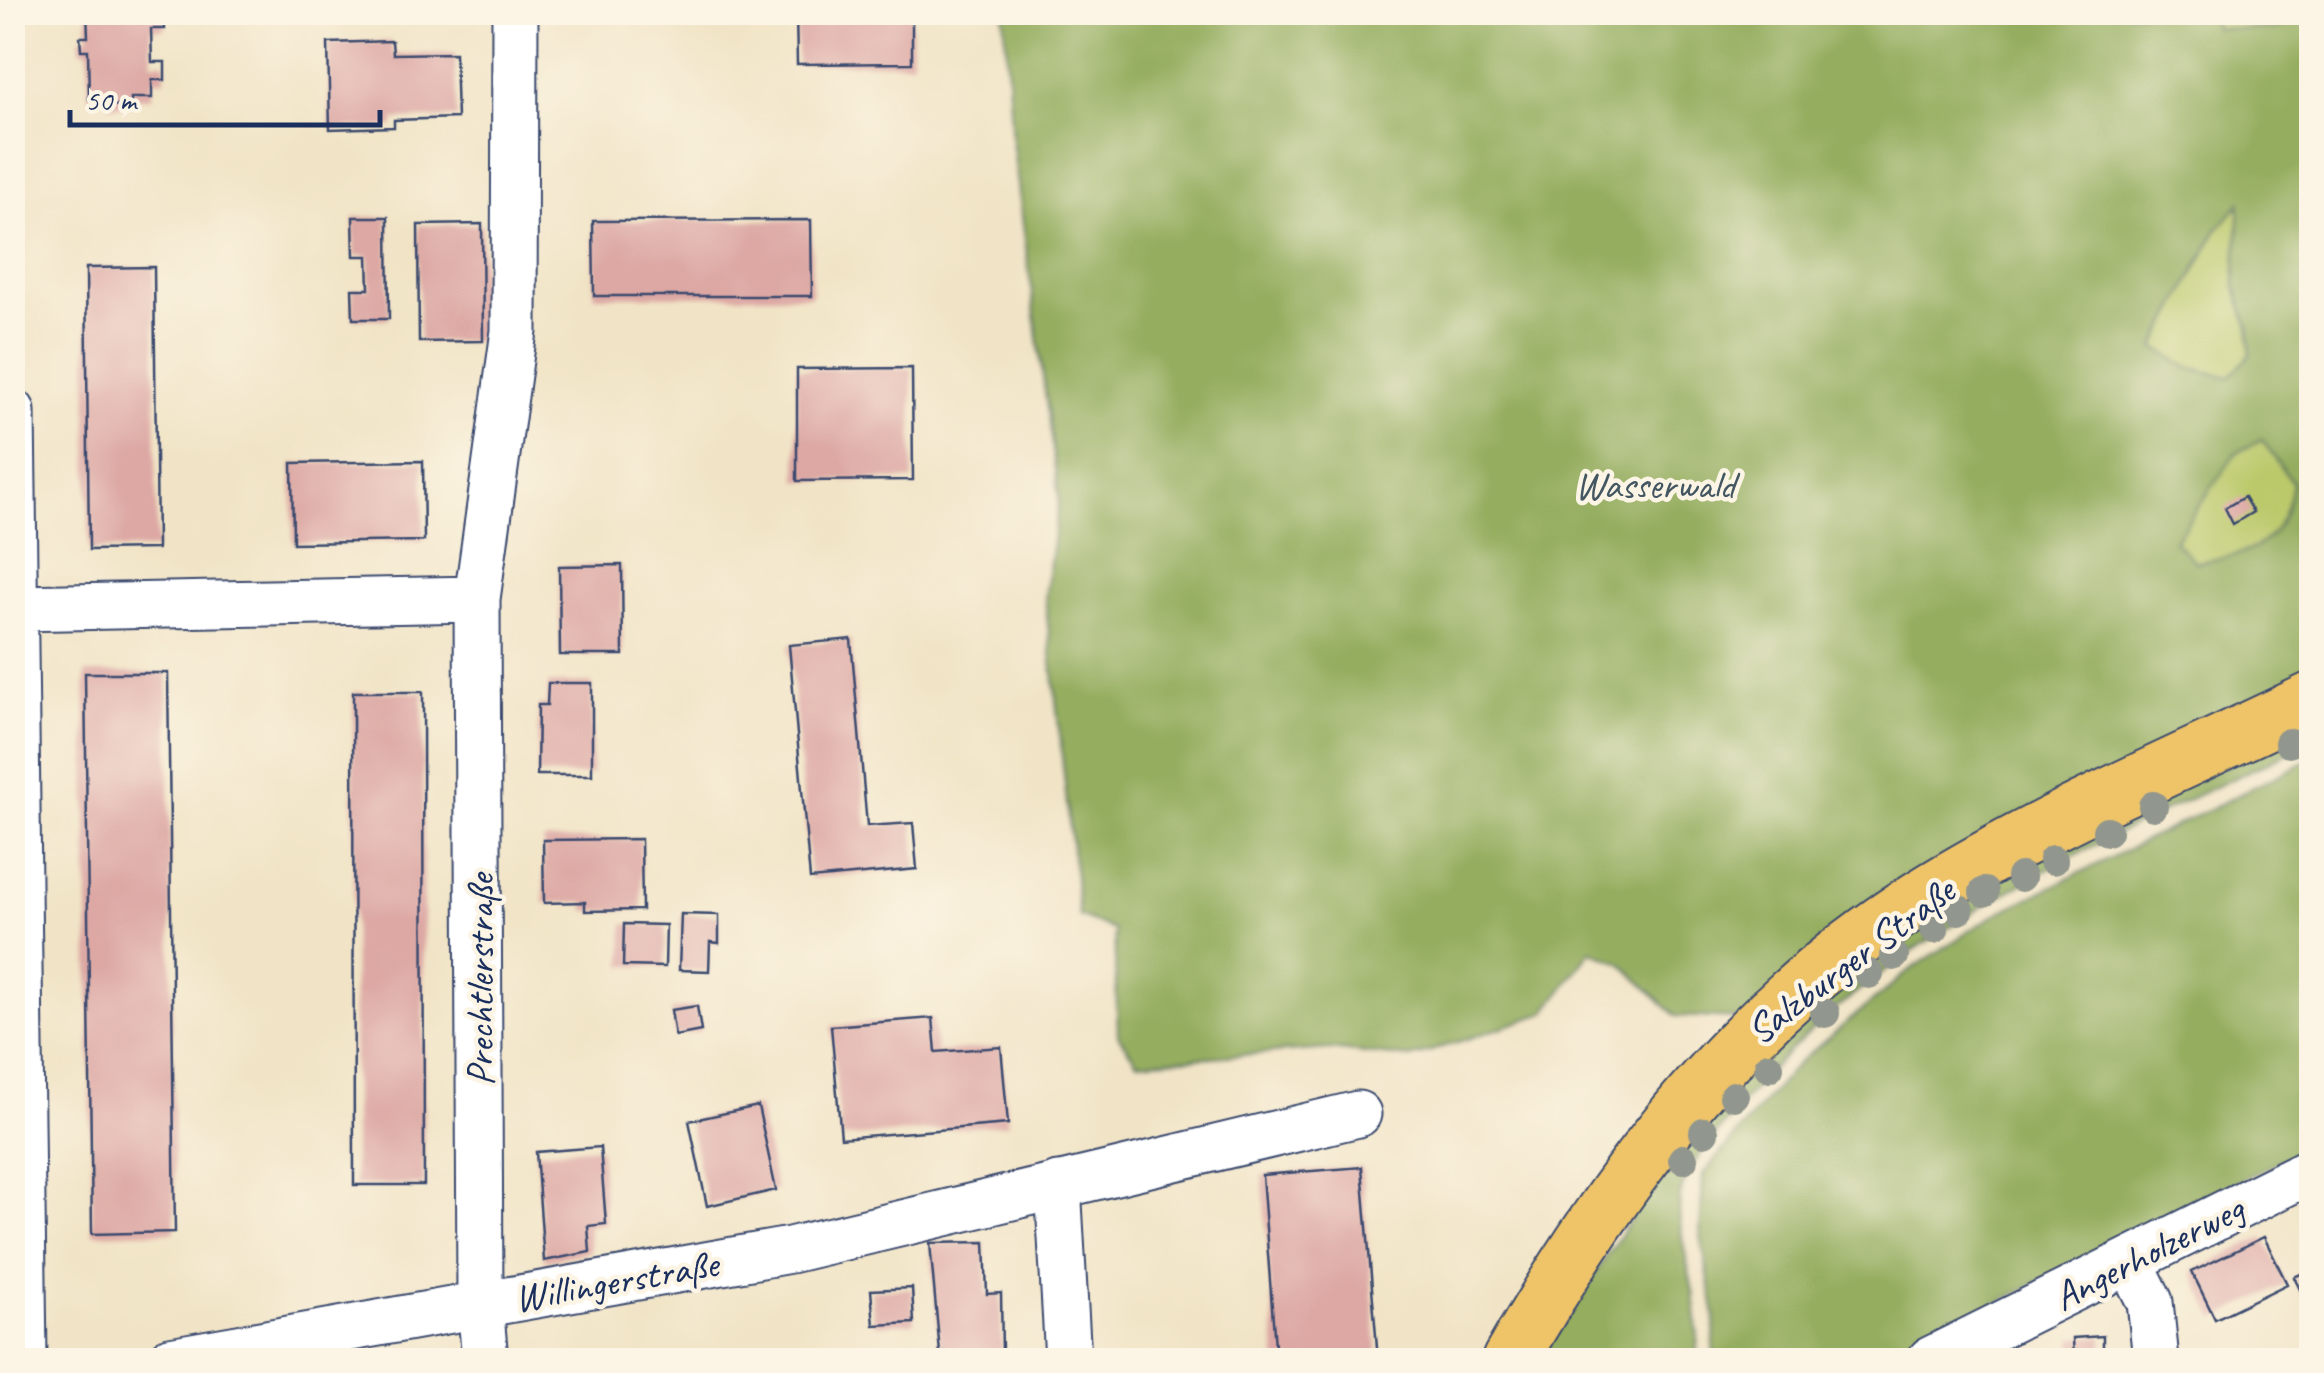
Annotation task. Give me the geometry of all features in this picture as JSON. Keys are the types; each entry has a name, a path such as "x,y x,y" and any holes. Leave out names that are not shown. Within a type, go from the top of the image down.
{"main road":[{"name":"Salzburger Straße","path":"1510,1360 1580,1244 1679,1106 1728,1054 1812,979 1917,900 1964,873 2312,700"}],"street":[{"name":"Prechtlerstraße","path":"485,1360 480,1304 477,599 514,331 515,12"},
{"path":"12,412 24,1360"},
{"path":"16,608 477,599"},
{"name":"Willingerstraße","path":"170,1360 790,1250 1358,1114"},
{"name":"Angerholzerweg","path":"1935,1360 2312,1170"},
{"path":"1058,1185 1068,1360"},
{"path":"2130,1262 2150,1302 2156,1360"}],"green space":[{"name":"Wasserwald","path":"2211,12 2215,28 2274,30 2311,14 2311,681 1742,1019 1676,1016 1621,963 1591,951 1545,1013 1410,1058 1330,1049 1137,1062 1118,1035 1114,930 1079,916 1045,597 1059,499 1012,140 1004,13","holes":["2240,203 2235,285 2249,327 2251,354 2229,377 2187,367 2155,347 2216,231","2262,440 2292,482 2282,520 2273,533 2248,551 2195,562 2174,541 2237,452"]},
{"path":"2311,12 2275,30 2215,28 2211,13"},
{"path":"2240,202 2235,284 2249,327 2251,354 2230,377 2187,367 2155,348 2216,231"},
{"path":"2262,439 2292,482 2282,520 2273,533 2249,551 2195,562 2174,542 2237,451"},
{"path":"2311,723 2311,742 2072,857 1918,947 1847,1000 1782,1059 1700,1155 1682,1188 1680,1225 1697,1315 1695,1360 1538,1360 1669,1161 1740,1078 1815,1004 1893,943 2006,871"},
{"path":"2311,759 2311,1145 1884,1360 1713,1360 1715,1316 1700,1230 1703,1174 1797,1064 1910,970 1994,915"}],"building":[{"path":"87,12 164,12 165,29 151,29 152,62 165,62 165,80 152,80 152,98 131,98 131,105 109,106 109,98 89,99 88,50 81,50 80,37 88,37"},
{"path":"796,12 912,12 912,63 797,64"},
{"path":"392,41 393,54 455,53 457,118 394,120 394,127 330,129 328,43"},
{"path":"353,217 388,217 389,319 353,319 352,289 369,289 368,256 354,256"},
{"path":"811,220 812,296 594,296 593,221"},
{"path":"482,224 483,341 419,342 418,225"},
{"path":"154,267 157,549 89,550 86,268"},
{"path":"912,368 913,480 797,481 797,369"},
{"path":"423,461 424,541 293,543 292,463"},
{"path":"2244,497 2253,512 2233,524 2225,508"},
{"path":"622,565 623,655 560,655 559,566"},
{"path":"851,639 867,826 913,823 917,869 810,879 789,645"},
{"path":"85,673 168,673 175,1232 92,1234"},
{"path":"548,683 592,683 592,775 537,775 538,705 547,705"},
{"path":"353,692 423,692 424,1185 354,1185"},
{"path":"641,839 642,910 585,911 585,902 544,903 543,840"},
{"path":"681,914 719,915 719,943 710,942 709,971 679,970"},
{"path":"624,924 666,925 665,967 623,966"},
{"path":"697,1006 701,1031 675,1036 671,1010"},
{"path":"933,1018 936,1052 1001,1047 1008,1124 841,1138 831,1026"},
{"path":"758,1106 776,1190 707,1206 689,1121"},
{"path":"600,1147 606,1224 588,1226 590,1252 544,1261 536,1152"},
{"path":"1362,1167 1378,1360 1276,1360 1262,1175"},
{"path":"2264,1237 2287,1284 2215,1319 2192,1272"},
{"path":"985,1242 987,1294 1001,1293 1002,1352 940,1353 930,1243"},
{"path":"2312,1269 2312,1306 2309,1308 2294,1277"},
{"path":"912,1288 914,1323 874,1325 871,1290"},
{"path":"2103,1336 2103,1355 2112,1355 2112,1360 2074,1360 2073,1338"}]}
